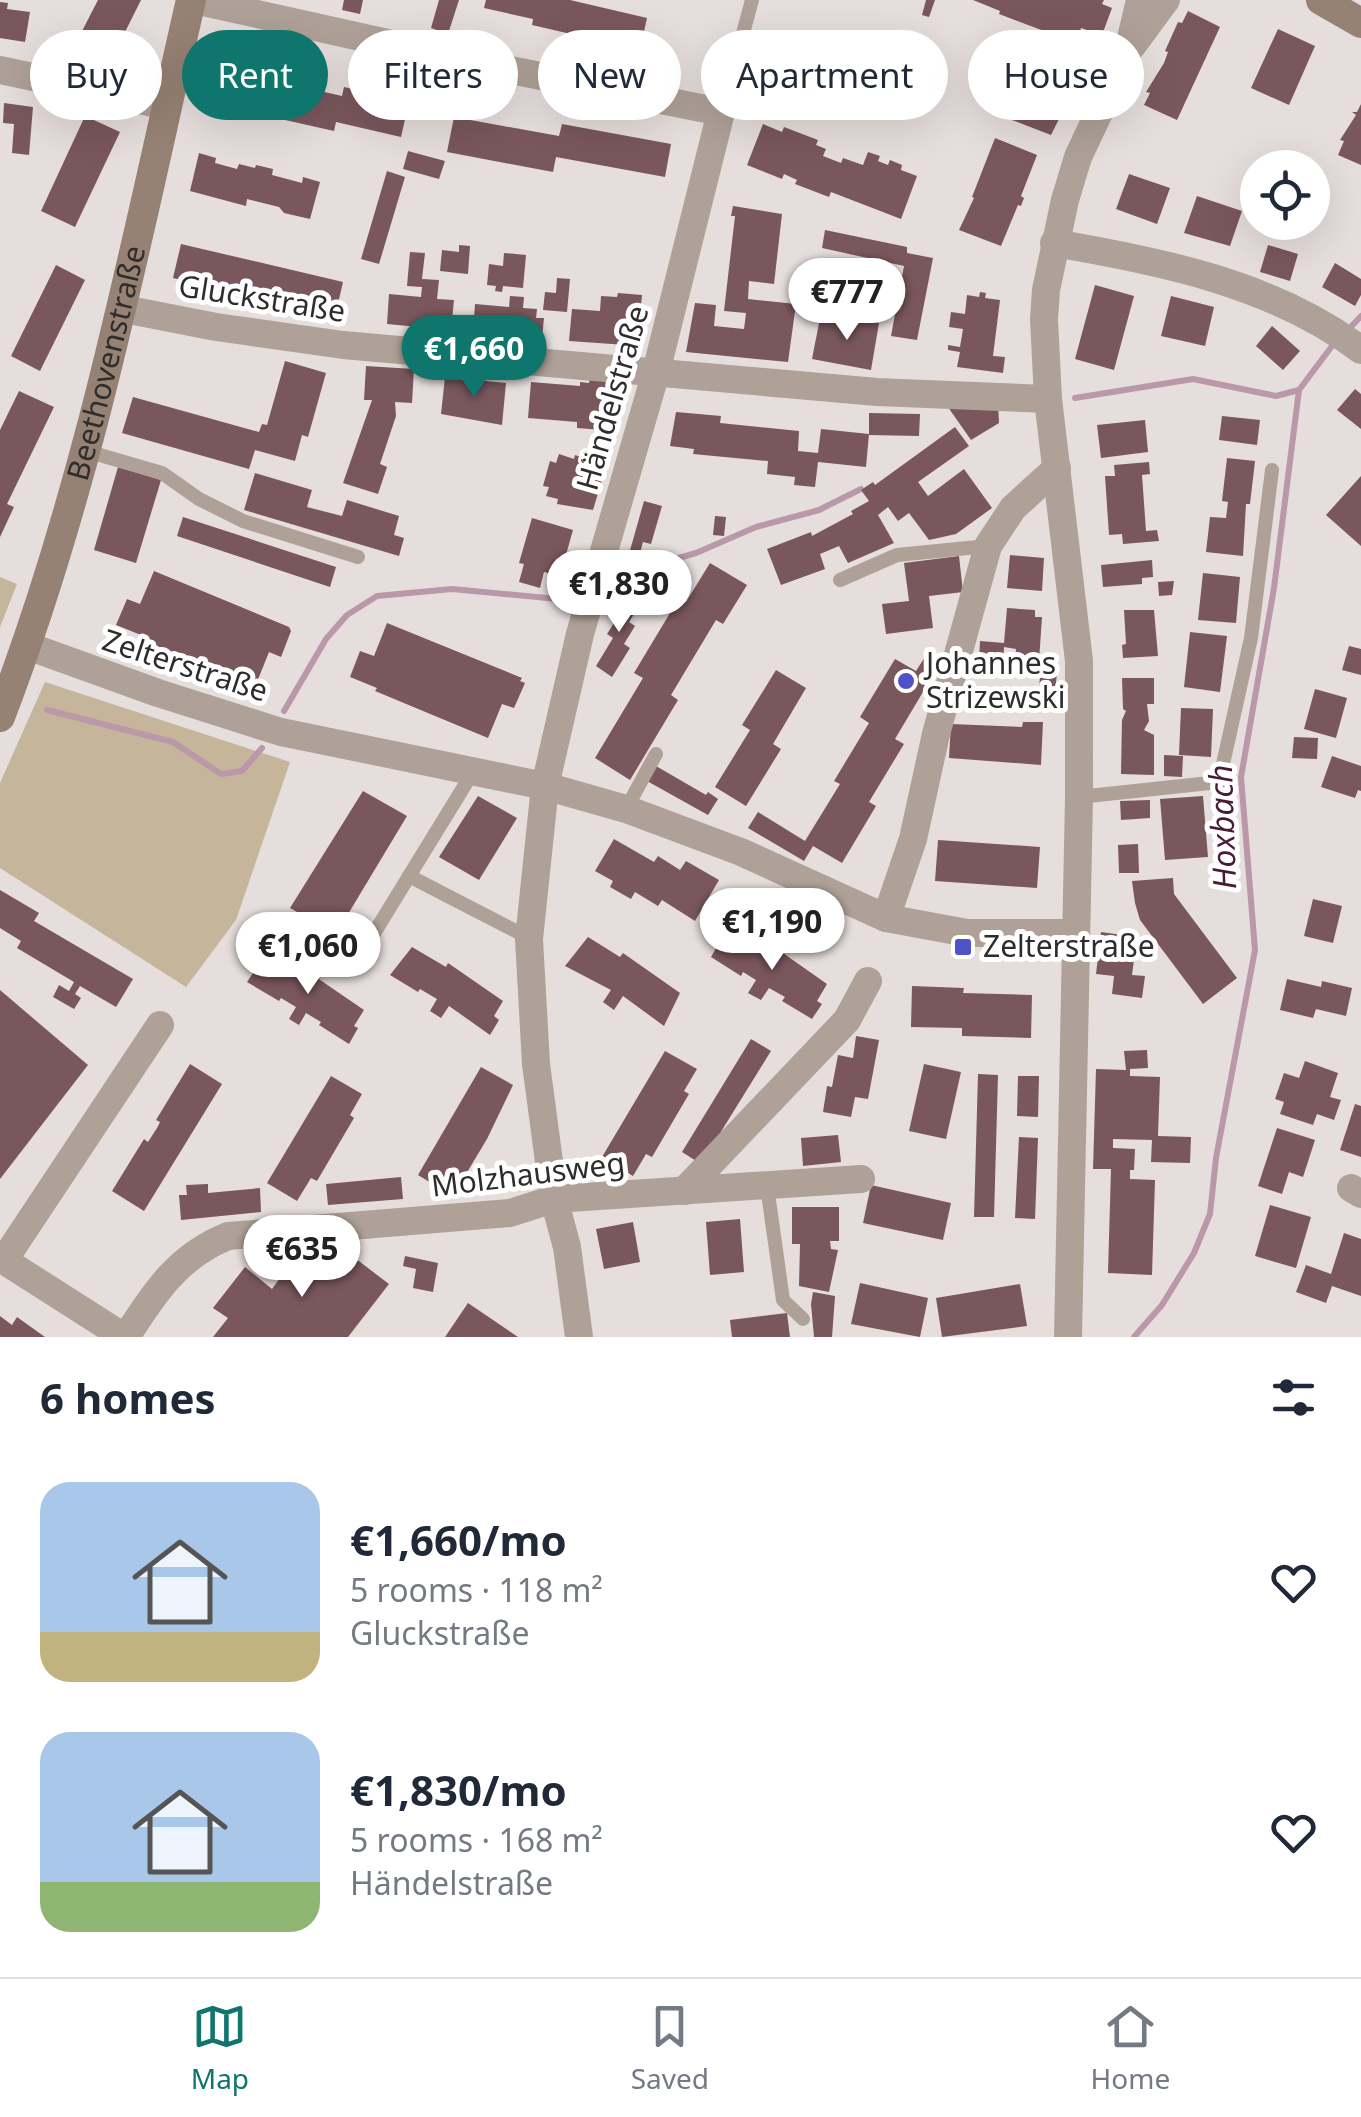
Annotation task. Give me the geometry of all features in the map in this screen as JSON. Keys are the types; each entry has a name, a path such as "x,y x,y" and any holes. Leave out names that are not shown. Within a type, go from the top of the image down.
{"street":[{"name":"Beethovenstraße","path":"0,718 85,450 124,309 192,0"},
{"name":"Händelstraße","path":"192,0 721,112 656,372 580,634 545,786 529,938 536,1064 578,1335"},
{"path":"1133,30 1140,0"},
{"path":"1144,30 1166,0"},
{"path":"1303,0 1327,4 1361,22"},
{"path":"0,70 167,106"},
{"path":"1068,1337 1079,661 1048,398 1044,319 1054,243 1078,158 1096,120"},
{"path":"1054,243 1194,272 1258,294 1326,326 1359,348"},
{"name":"Gluckstraße","path":"124,309 343,345 876,392 1048,398"},
{"path":"886,918 912,839 936,734 988,546 1013,508 1057,468"},
{"name":"Zelterstraße","path":"24,645 280,732 545,786 626,808 741,852 886,918 967,934 1075,933"},
{"path":"684,1190 846,1020 868,981"},
{"path":"125,1337 2,1259 160,1025"},
{"name":"Molzhausweg","path":"125,1337 159,1286 182,1262 204,1246 228,1236 510,1213 554,1199 861,1179"}],"lane":[{"path":"744,30 752,0"},
{"path":"85,450 162,474 199,500 242,521 358,558"},
{"path":"1079,798 1219,782 1250,638 1272,470"},
{"path":"840,580 897,555 988,546"},
{"path":"626,808 656,754"},
{"path":"352,969 473,771"},
{"path":"410,876 529,938"},
{"path":"767,1186 783,1300 802,1319"}],"shaded area":[{"path":"0,577 17,584 0,627"},
{"path":"45,682 290,762 236,920 186,987 0,868 0,783"}],"building":[{"path":"98,0 141,0 126,30 83,30"},
{"path":"344,0 363,0 360,14 342,10"},
{"path":"439,0 459,0 449,30 431,28"},
{"path":"486,0 570,0 647,18 644,30 554,30 532,25 533,19 484,8"},
{"path":"926,0 935,0 929,17 922,15"},
{"path":"973,0 1104,0 1102,4 1112,8 1104,30 1041,30 999,14 1000,11"},
{"path":"0,2 8,3 7,9 30,12 25,42 0,38"},
{"path":"1188,11 1220,27 1177,120 1144,105 1150,93 1146,92 1164,63 1178,22 1182,23"},
{"path":"1278,29 1315,46 1289,105 1251,88"},
{"path":"344,87 348,88 348,120 405,120 401,137 336,122 334,131 285,120 328,120 328,93 342,96"},
{"path":"4,103 30,107 29,155 12,153 14,124 3,123"},
{"path":"1361,104 1361,165 1338,155 1344,141 1340,140 1356,115 1352,112 1357,112"},
{"path":"83,120 94,120 120,132 75,227 41,211"},
{"path":"453,120 559,136 562,124 671,144 665,177 556,157 553,172 447,152"},
{"path":"1012,120 1058,120 1051,135"},
{"path":"763,124 818,140 816,145 826,149 823,156 841,163 843,158 863,165 868,152 880,156 878,161 888,165 890,160 902,165 901,170 917,176 901,219 831,192 829,197 795,184 797,180 784,174 782,179 747,165"},
{"path":"995,138 1037,155 1021,206 1018,205 1001,246 959,230"},
{"path":"408,151 445,161 439,179 403,169"},
{"path":"199,153 216,158 215,163 237,169 239,164 255,168 256,165 273,169 272,175 302,183 303,177 320,182 310,219 247,199 246,206 190,191"},
{"path":"387,171 405,177 379,264 361,259"},
{"path":"1129,174 1170,188 1157,224 1116,209"},
{"path":"1197,196 1240,210 1230,246 1184,233"},
{"path":"733,206 782,214 774,284 749,281 748,299 796,304 788,362 686,352 695,303 716,305 714,326 744,329 746,313 724,311"},
{"path":"825,230 907,247 907,253 933,258 917,340 891,336 904,266 822,248"},
{"path":"181,244 343,282 335,317 173,278"},
{"path":"459,245 470,246 468,274 440,271 442,250 459,252"},
{"path":"1268,245 1298,254 1290,281 1260,272"},
{"path":"410,252 425,253 422,279 439,280 437,299 454,300 451,330 387,324 389,294 421,297 422,287 407,286"},
{"path":"504,253 526,255 523,288 503,286 502,292 487,285 489,264 503,266"},
{"path":"1335,263 1361,279 1361,295 1355,306 1322,287"},
{"path":"56,265 85,280 40,371 11,356"},
{"path":"557,278 570,279 567,312 543,310 545,292 556,293"},
{"path":"1095,285 1134,296 1114,370 1075,359"},
{"path":"980,292 986,293 985,298 1000,300 993,356 1005,357 1003,373 957,367 960,352 948,350 948,345 960,347 963,329 949,327 951,312 965,314 967,295 979,297"},
{"path":"618,293 642,295 640,317 629,316 626,345 569,341 572,309 600,311 601,296 617,297"},
{"path":"510,296 524,297 523,308 537,309 536,318 544,318 542,338 473,332 475,304 509,307"},
{"path":"1171,296 1214,307 1205,346 1161,336"},
{"path":"820,318 848,327 850,318 879,323 871,370 812,359"},
{"path":"1272,326 1300,351 1283,370 1256,346"},
{"path":"285,361 326,373 308,437 302,435 295,461 255,450 249,469 122,433 133,397 259,432 262,424 267,425"},
{"path":"366,366 414,369 412,403 395,402 396,416 380,464 387,467 378,494 343,483 372,400 364,400"},
{"path":"590,374 617,377 616,385 627,386 615,431 577,428 577,422 528,418 531,382 580,386 580,382 589,383"},
{"path":"445,377 506,383 502,425 441,414"},
{"path":"1355,389 1361,394 1361,429 1337,410"},
{"path":"19,391 54,407 7,504 14,507 0,537 0,430"},
{"path":"943,400 998,402 999,423 971,440"},
{"path":"676,412 721,416 720,423 799,431 798,451 818,453 821,429 869,434 866,467 818,462 815,487 794,485 795,477 767,474 768,461 693,454 694,449 670,446"},
{"path":"869,413 920,414 919,436 869,435"},
{"path":"1222,416 1260,420 1257,445 1219,440"},
{"path":"1145,420 1148,452 1101,458 1097,425"},
{"path":"955,427 969,446 918,482 928,496 964,469 992,508 956,534 929,540 909,513 898,521 888,507 878,515 894,543 848,563 839,546 820,554 825,569 781,585 767,549 811,532 812,536 853,514 851,511 869,501 861,490 873,482 875,485"},
{"path":"559,454 574,459 575,455 587,459 588,455 608,460 593,510 557,504 558,499 546,496 549,487 543,486 550,461 556,463"},
{"path":"1227,458 1255,461 1250,504 1246,504 1243,556 1206,552 1210,517 1226,518 1228,502 1222,501"},
{"path":"1149,462 1150,474 1142,475 1146,531 1157,530 1159,541 1123,544 1122,534 1109,535 1105,476 1115,476 1114,465"},
{"path":"118,467 161,480 136,563 94,550"},
{"path":"255,473 312,490 307,507 342,516 347,500 399,516 394,535 404,538 399,556 244,510"},
{"path":"1361,476 1361,546 1326,515"},
{"path":"644,501 662,506 651,544 643,542 637,564 627,561"},
{"path":"715,516 726,517 724,536 713,535"},
{"path":"183,517 336,567 330,587 177,536"},
{"path":"532,518 573,530 560,576 544,572 540,588 519,582 524,564 519,563"},
{"path":"1010,555 1044,558 1042,591 1007,588"},
{"path":"959,556 963,592 929,596 933,628 886,634 882,604 909,601 904,563"},
{"path":"1152,560 1153,577 1142,578 1142,584 1103,587 1101,565"},
{"path":"710,563 747,585 723,624 716,620 671,695 678,700 630,780 595,758 643,678 634,673 679,598 686,602"},
{"path":"154,571 289,627 281,657 269,652 255,687 139,639 141,635 116,625 127,599 140,604"},
{"path":"1203,573 1240,577 1236,623 1198,620"},
{"path":"1174,581 1172,595 1159,596 1158,582"},
{"path":"624,593 641,603 629,622 635,626 624,644 630,648 612,677 596,666 613,638 607,634 619,615 613,611"},
{"path":"1007,608 1035,610 1035,617 1042,617 1039,661 1015,660 1016,649 1004,647 1003,663 979,661 980,641 1004,643"},
{"path":"1124,610 1154,610 1158,656 1123,658"},
{"path":"387,623 522,678 520,681 525,683 514,708 502,704 488,738 350,677 360,651 374,656"},
{"path":"1190,632 1227,636 1220,692 1184,687"},
{"path":"1349,646 1361,649 1361,675 1342,670"},
{"path":"928,652 942,660 895,739 904,744 869,802 876,806 842,863 813,846 804,861 748,828 758,812 805,841 840,784 834,781 869,723 860,717 895,659 916,671"},
{"path":"1041,664 1058,665 1055,691 1039,689"},
{"path":"776,670 806,688 773,744 781,749 746,806 715,787 750,730 742,725"},
{"path":"1122,678 1154,678 1154,704 1147,704 1149,721 1144,730 1154,735 1154,775 1121,774 1122,720 1126,711"},
{"path":"1315,689 1347,698 1336,738 1304,729"},
{"path":"1181,708 1213,709 1211,757 1179,755"},
{"path":"1023,722 1043,722 1041,765 949,758 951,724 1022,727"},
{"path":"1294,737 1318,738 1317,759 1292,758"},
{"path":"1164,755 1183,756 1182,777 1164,776"},
{"path":"1332,756 1361,766 1361,791 1355,798 1321,787"},
{"path":"656,766 718,799 708,815 647,781"},
{"path":"363,791 407,816 336,934 290,908"},
{"path":"478,796 517,818 479,880 439,857"},
{"path":"1203,796 1208,857 1165,860 1160,799"},
{"path":"1150,800 1150,818 1121,820 1120,801"},
{"path":"614,839 654,862 658,856 680,870 686,861 719,880 695,921 662,900 658,906 635,892 631,899 610,887 613,881 595,871"},
{"path":"938,840 1040,847 1037,888 935,881"},
{"path":"1138,844 1139,873 1119,873 1118,845"},
{"path":"1173,878 1174,894 1237,978 1203,1004 1140,920 1135,903 1132,881"},
{"path":"0,890 39,913 34,921 133,979 116,1007 80,986 75,994 81,998 74,1009 53,997 59,985 69,991 74,982 17,948 21,941 0,928"},
{"path":"1313,899 1342,906 1333,943 1304,936"},
{"path":"736,929 767,949 770,944 827,984 817,1001 822,1004 812,1019 769,988 761,1000 748,993 756,980 743,972 741,976 711,957 719,943 725,947"},
{"path":"1101,932 1137,937 1132,975 1145,976 1142,998 1112,994 1114,976 1096,974"},
{"path":"588,937 620,957 623,953 680,993 664,1026 623,996 614,1010 603,1002 611,990 565,966"},
{"path":"412,947 446,967 448,963 503,1001 494,1016 499,1020 490,1035 449,1006 441,1018 430,1011 437,999 390,975"},
{"path":"272,954 305,974 307,971 364,1010 349,1044 306,1013 299,1025 289,1019 296,1007 247,982 257,967 262,970"},
{"path":"1287,979 1321,987 1322,981 1352,988 1346,1016 1316,1009 1313,1018 1280,1010"},
{"path":"912,986 964,988 963,993 1032,995 1031,1038 962,1036 962,1028 911,1027"},
{"path":"0,990 88,1065 0,1179"},
{"path":"856,1036 879,1040 868,1099 855,1097 851,1117 823,1112 838,1055 853,1058"},
{"path":"751,1039 771,1051 701,1164 682,1152"},
{"path":"1147,1050 1148,1068 1130,1069 1130,1076 1160,1077 1158,1136 1191,1137 1190,1163 1151,1162 1152,1140 1113,1139 1113,1148 1135,1149 1130,1179 1155,1180 1152,1275 1108,1273 1111,1169 1093,1169 1096,1069 1126,1070 1124,1051"},
{"path":"665,1051 697,1069 684,1091 689,1094 652,1157 646,1154 633,1176 602,1157"},
{"path":"1305,1061 1338,1073 1330,1097 1341,1100 1334,1120 1317,1114 1313,1125 1280,1114 1284,1102 1275,1099 1284,1073 1299,1078"},
{"path":"190,1064 222,1084 144,1211 112,1191 144,1139 148,1142 157,1128 160,1122 156,1120"},
{"path":"924,1064 961,1072 946,1139 909,1131"},
{"path":"481,1067 513,1085 487,1139 449,1194 418,1175"},
{"path":"978,1074 998,1075 994,1217 974,1217"},
{"path":"331,1076 362,1094 350,1115 354,1118 317,1181 311,1178 297,1201 267,1183"},
{"path":"1018,1076 1039,1076 1038,1117 1017,1116"},
{"path":"1355,1104 1361,1106 1361,1157 1340,1150"},
{"path":"1277,1128 1315,1140 1303,1177 1289,1172 1282,1194 1258,1186"},
{"path":"838,1135 841,1162 803,1166 801,1138"},
{"path":"1019,1137 1038,1138 1035,1219 1015,1218"},
{"path":"401,1177 403,1199 328,1205 326,1184"},
{"path":"208,1184 208,1193 260,1188 261,1212 181,1220 179,1195 187,1195 186,1185"},
{"path":"871,1185 951,1203 943,1240 863,1223"},
{"path":"1270,1205 1311,1217 1296,1268 1255,1256"},
{"path":"792,1207 839,1207 839,1241 830,1241 831,1249 838,1250 829,1292 799,1286 800,1244 792,1244"},
{"path":"740,1219 744,1272 710,1275 706,1222"},
{"path":"633,1222 640,1262 604,1269 596,1229"},
{"path":"1344,1233 1361,1239 1361,1296 1332,1286 1326,1303 1296,1292 1306,1265 1331,1274"},
{"path":"304,1245 329,1268 343,1249 389,1284 348,1337 213,1337 228,1318 213,1308 245,1267 272,1289"},
{"path":"405,1256 438,1263 433,1292 413,1288 416,1269 403,1266"},
{"path":"860,1283 928,1298 920,1337 851,1324"},
{"path":"1020,1284 1027,1326 942,1337 936,1298"},
{"path":"813,1292 835,1296 832,1337 814,1337"},
{"path":"468,1303 518,1337 445,1337"},
{"path":"787,1313 790,1337 732,1337 730,1320"},
{"path":"0,1316 12,1325 17,1317 45,1337 0,1337"}],"waterway":[{"name":"Hoxbach","path":"1348,330 1361,316"},
{"name":"Hoxbach","path":"1134,1337 1162,1305 1194,1253 1210,1214 1216,1158 1255,950 1241,777 1274,588 1299,390 1335,342"},
{"path":"1075,398 1193,379 1276,396 1299,390"},
{"path":"630,572 696,553 756,527 819,510 861,489"},
{"path":"284,711 326,639 347,615 377,596 452,589 568,600"},
{"path":"47,710 173,742 221,774 242,771 262,748"}],"place":[{"name":"Johannes Strizewski","path":"906,681"},
{"name":"Zelterstraße","path":"963,947"}]}
